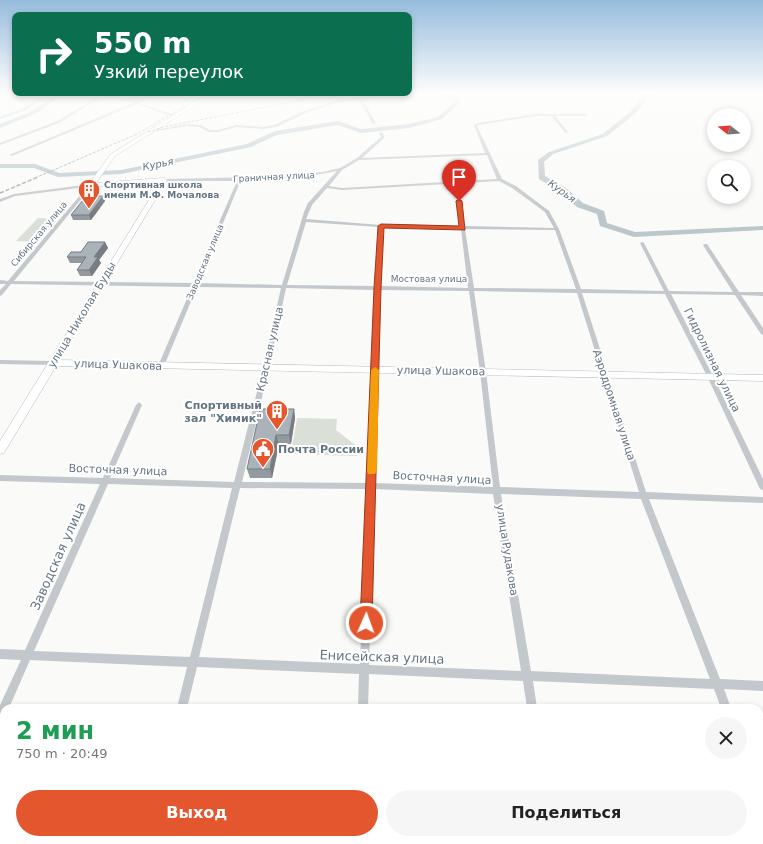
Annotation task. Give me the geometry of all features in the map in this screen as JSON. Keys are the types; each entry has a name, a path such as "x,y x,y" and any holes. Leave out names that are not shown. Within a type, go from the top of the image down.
{"street":[{"path":"0,144 28,133"},
{"path":"11,155 63,133"},
{"path":"91,185 113,155 148,133"},
{"path":"478,133 500,180"},
{"name":"Красная улица","path":"183,704 266,368 284,287 303,220 310,204 341,169 358,159 382,135"},
{"path":"358,159 487,154"},
{"name":"Граничная улица","path":"0,202 14,195 91,185 164,180 239,180 315,176 341,169"},
{"name":"улица Николая Буды","path":"0,450 164,180"},
{"name":"Заводская улица","path":"161,366 239,180"},
{"name":"Граничная улица","path":"326,187 342,189 500,180"},
{"name":"Аэродромная улица","path":"500,180 514,187 548,211 557,229 644,497 724,704"},
{"name":"Сибирская улица","path":"0,294 91,185"},
{"name":"улица Рудакова","path":"459,201 483,372 497,492 531,704"},
{"path":"303,220 381,226 557,229"},
{"path":"363,704 377,288 381,226"},
{"name":"Гидролизная улица","path":"642,243 710,376 763,487"},
{"path":"706,245 763,333"},
{"name":"Мостовая улица","path":"0,282 195,286 470,288 763,294"},
{"name":"улица Ушакова","path":"0,362 763,378"},
{"name":"Заводская улица","path":"6,704 139,405"},
{"name":"Восточная улица","path":"0,478 236,485 371,486 497,492 763,500"},
{"name":"Енисейская улица","path":"0,654 763,686"}],"shaded area":[{"path":"38,218 58,219 37,242 16,241"},
{"path":"297,418 337,419 336,430 358,447 357,456 291,454"}],"building":[{"path":"86,196 103,196 89,215 71,215"},
{"path":"88,242 105,242 94,257 98,257 89,270 77,270 86,257 67,257 71,252 81,252"},
{"path":"260,409 294,409 289,435 276,435 270,469 247,469"}],"waterway":[{"name":"Курья","path":"0,166 35,166 58,175 121,172 249,146 274,133"},
{"name":"Курья","path":"607,133 551,153 540,161 542,177 563,190 580,205 601,213 603,224 634,235 763,228"}],"railway":[{"path":"35,178 138,133"},
{"path":"0,193 38,177"}],"slow traffic":[{"path":"372,471 375,370"}],"place":[{"name":"Спортивная школа имени М.Ф. Мочалова","path":"89,210"},
{"name":"Спортивный зал \"Химик\"","path":"277,430"},
{"name":"Почта России","path":"263,468"}],"route":[{"path":"366,623 377,288 381,226 463,228 459,201"}]}
